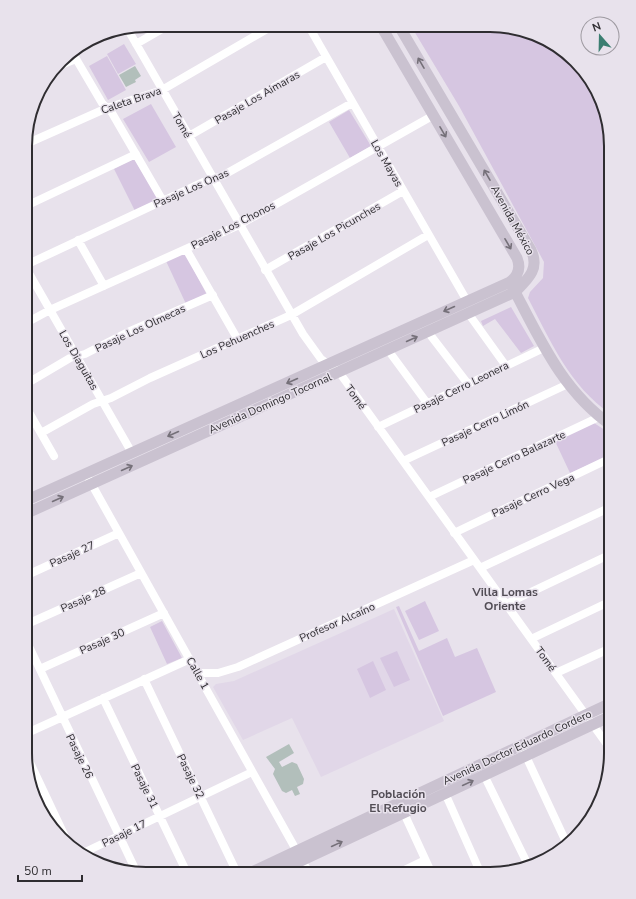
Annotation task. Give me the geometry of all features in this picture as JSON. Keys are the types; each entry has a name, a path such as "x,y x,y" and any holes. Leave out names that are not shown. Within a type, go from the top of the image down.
{"main road":[{"name":"Avenida México","path":"385,32 517,258 519,265 518,272 510,282"},
{"name":"Avenida México","path":"403,32 533,254 535,261 534,271 515,292"},
{"path":"510,282 544,348 568,384 582,402 604,420"},
{"name":"Avenida Domingo Tocornal","path":"32,510 132,453 510,282"},
{"name":"Avenida Domingo Tocornal","path":"32,499 88,479 339,372 515,292"},
{"name":"Avenida Doctor Eduardo Cordero","path":"267,867 299,856 401,808 521,745 604,706"},
{"name":"Avenida Doctor Eduardo Cordero","path":"401,808 445,793 604,719"},
{"name":"Avenida Doctor Eduardo Cordero","path":"283,867 299,856"}],"street":[{"path":"136,44 157,32"},
{"name":"Caleta Brava","path":"32,141 107,108 162,90 262,32"},
{"name":"Los Mayas","path":"311,32 467,301"},
{"name":"Tomé","path":"130,33 291,315 310,344 327,364 339,372 604,740"},
{"path":"75,57 102,103 112,112 163,201"},
{"name":"Pasaje Los Aimaras","path":"189,136 326,57"},
{"name":"Pasaje Los Onas","path":"32,263 163,201 222,176 352,103"},
{"name":"Pasaje Los Chonos","path":"32,320 50,310 239,224 434,115"},
{"path":"32,203 136,154"},
{"name":"Pasaje Los Picunches","path":"265,270 403,191"},
{"name":"Los Pehuenches","path":"41,433 93,404 291,315 428,235"},
{"path":"78,240 104,286"},
{"path":"186,249 238,340"},
{"name":"Los Diaguitas","path":"32,277 132,453"},
{"name":"Pasaje Los Olmecas","path":"32,380 70,358 85,354 128,332 212,295"},
{"path":"468,314 506,366"},
{"path":"428,332 468,384"},
{"name":"Pasaje Cerro Leonera","path":"378,427 544,348"},
{"path":"388,350 428,403"},
{"name":"Pasaje Cerro Limón","path":"403,461 568,384"},
{"path":"32,417 54,456"},
{"name":"Pasaje Cerro Balazarte","path":"429,497 599,417"},
{"name":"Pasaje Cerro Vega","path":"454,532 604,461"},
{"name":"Calle 1","path":"88,479 198,673 305,867"},
{"path":"480,568 604,510"},
{"name":"Pasaje 27","path":"32,573 119,533"},
{"path":"506,604 604,557"},
{"name":"Profesor Alcaíno","path":"198,673 218,673 238,667 474,560"},
{"name":"Pasaje 28","path":"32,622 141,573"},
{"path":"531,639 604,604"},
{"name":"Pasaje 30","path":"40,669 164,613"},
{"path":"556,673 604,651"},
{"name":"Pasaje 26","path":"32,659 40,669 61,717 134,866"},
{"path":"32,731 190,659"},
{"name":"Pasaje 32","path":"144,679 234,867"},
{"name":"Pasaje 31","path":"103,698 184,867"},
{"path":"521,745 565,839"},
{"path":"33,769 62,829"},
{"name":"Pasaje 17","path":"88,851 252,772"},
{"path":"484,775 526,861"},
{"path":"445,793 478,867"},
{"path":"401,808 428,867"},
{"path":"410,867 425,860"}],"shaded area":[{"path":"415,32 490,32 505,33 526,38 553,51 565,60 585,83 592,96 600,117 604,146 604,408 584,390 562,362 528,298 530,292 543,278 544,262 459,106"},
{"path":"124,44 136,64 118,74 107,54"},
{"path":"107,56 126,90 108,100 89,66"},
{"path":"151,104 176,147 149,162 123,119"},
{"path":"349,110 371,146 350,158 329,122"},
{"path":"134,159 159,200 135,211 114,169"},
{"path":"185,253 207,295 186,304 166,261"},
{"path":"511,307 534,346 521,353 495,319 483,326 481,321"},
{"path":"594,423 604,429 604,458 570,473 554,439"},
{"path":"425,601 439,631 419,640 405,611"},
{"path":"399,606 419,651 447,638 455,657 477,648 496,692 443,716 396,607"},
{"path":"394,609 444,721 321,777 292,718 243,740 213,687 216,684 234,681"},
{"path":"162,621 182,658 167,664 150,627"},
{"path":"397,651 410,680 394,687 380,658"},
{"path":"373,661 386,690 370,698 357,669"}],"building":[{"path":"135,66 141,76 135,80 136,82 126,87 119,75"},
{"path":"289,744 294,753 279,762 282,767 292,762 297,764 304,779 303,784 297,787 300,794 295,796 292,790 286,793 282,791 273,774 275,769 266,757"}],"district":[{"name":"Villa Lomas Oriente","path":"505,599"},
{"name":"Población El Refugio","path":"398,801"}]}
